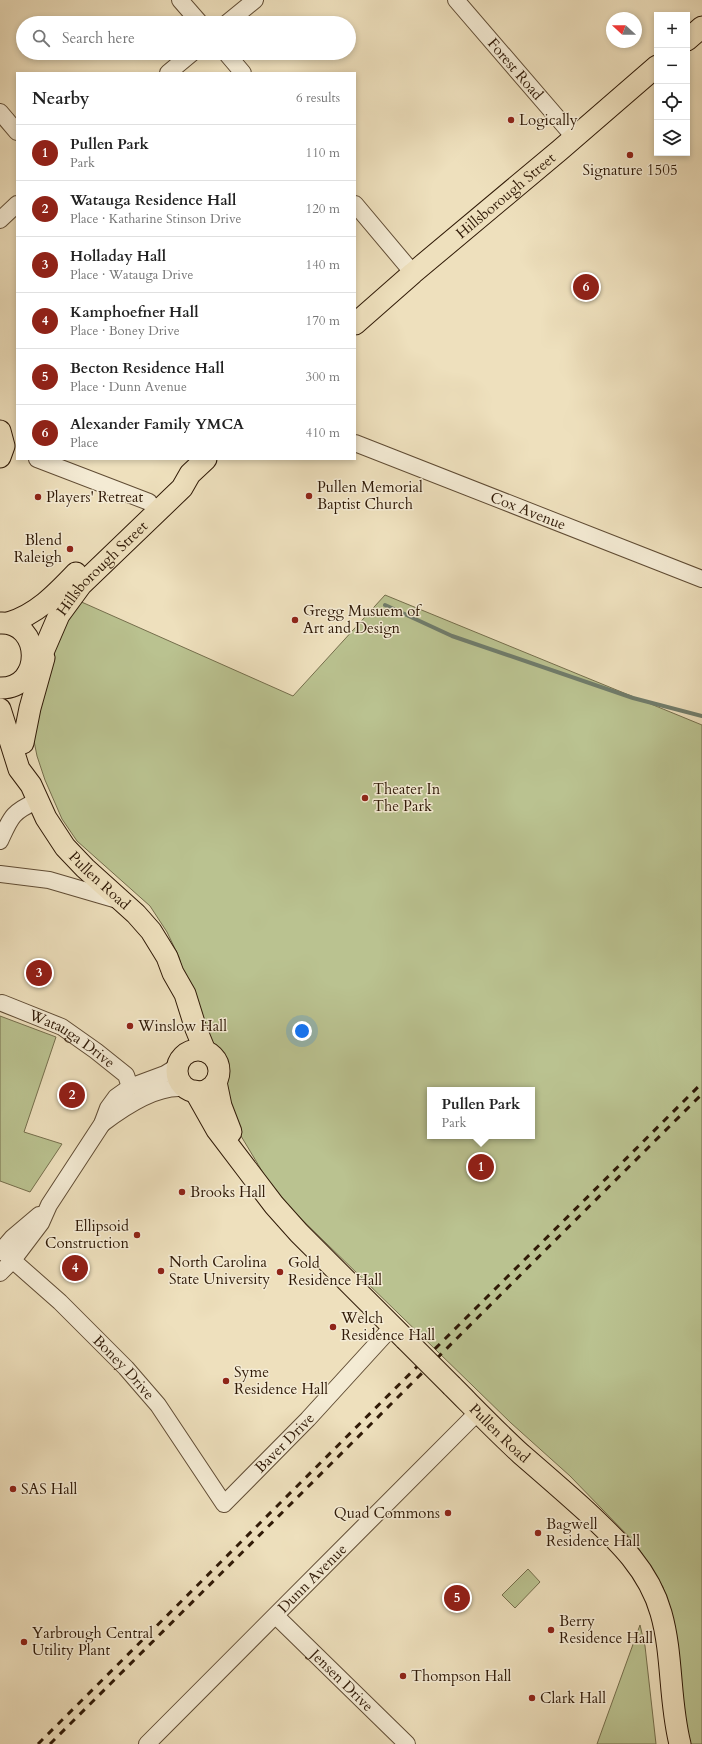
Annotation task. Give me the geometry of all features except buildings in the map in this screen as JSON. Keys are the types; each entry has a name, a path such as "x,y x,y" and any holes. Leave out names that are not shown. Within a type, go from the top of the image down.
{"main road":[{"path":"690,37 702,27"},
{"name":"Hillsborough Street","path":"356,323 654,69"},
{"name":"Hillsborough Street","path":"25,677 40,659 52,630 66,605 81,585 182,488 190,474 205,460"},
{"name":"Hillsborough Street","path":"2,623 29,615 45,603 173,480 190,474"},
{"name":"Pullen Road","path":"2,623 24,633 30,642 33,652 32,663 25,677 20,719 23,743 34,793"},
{"path":"23,743 32,700 52,630"},
{"path":"0,688 13,686 25,677"},
{"name":"Pullen Road","path":"0,711 19,769 34,793 46,818 65,847 85,868 136,914 151,931 167,957 173,973 185,994 196,1029 205,1051"},
{"name":"Pullen Road","path":"173,973 175,997 183,1032 181,1061"},
{"path":"194,1050 205,1051 215,1057 218,1063 219,1075 216,1082 207,1090 191,1090 179,1079 181,1061 194,1050"},
{"name":"Pullen Road","path":"216,1082 220,1106 240,1159"},
{"name":"Pullen Road","path":"191,1090 218,1130 274,1205 398,1333 478,1412 623,1546 639,1566 651,1586 664,1625 674,1710 680,1744"}],"street":[{"path":"180,0 194,16"},
{"path":"236,16 255,0"},
{"name":"Forest Road","path":"456,0 574,137"},
{"path":"169,72 184,60"},
{"path":"232,60 242,72"},
{"path":"0,112 16,131"},
{"path":"0,220 16,205"},
{"path":"356,205 413,273"},
{"name":"Cox Avenue","path":"356,443 702,579"},
{"path":"40,460 149,502"},
{"path":"0,841 9,821 34,793"},
{"path":"0,874 48,880 122,902"},
{"name":"Watauga Drive","path":"2,1003 62,1027 126,1075 130,1088"},
{"path":"0,1273 5,1254 13,1237 49,1206 102,1124 108,1108 116,1097 130,1088 165,1074 181,1061"},
{"path":"102,1124 134,1102 160,1092 184,1088 191,1090"},
{"name":"Boney Drive","path":"5,1254 60,1302 126,1368 158,1405 224,1504"},
{"name":"Baver Drive","path":"224,1504 308,1419 398,1333"},
{"name":"Dunn Avenue","path":"147,1744 478,1412"},
{"name":"Jensen Drive","path":"276,1616 408,1744"}],"green space":[{"path":"385,595 702,725 702,1744 691,1744 683,1722 672,1622 663,1587 635,1543 570,1476 511,1423 289,1207 268,1181 232,1121 222,1085 197,1023 179,957 167,932 150,906 77,841 62,819 45,780 37,756 34,741 33,716 55,640 77,600 293,696"},
{"path":"0,1016 56,1037 24,1132 62,1144 30,1192 0,1181"},
{"path":"528,1569 540,1582 515,1608 502,1595"},
{"path":"640,1625 645,1646 656,1744 597,1744"}],"waterway":[{"path":"385,605 452,636 633,698 702,716"}],"railway":[{"path":"38,1744 702,1083"},
{"path":"50,1744 702,1094"}],"place":[{"name":"Logically","path":"511,120"},
{"name":"Signature 1505","path":"630,155"},
{"name":"Alexander Family YMCA","path":"586,287"},
{"name":"Pullen Memorial Baptist Church","path":"309,496"},
{"name":"Players' Retreat","path":"38,497"},
{"name":"Blend Raleigh","path":"70,549"},
{"name":"Gregg Musuem of Art and Design","path":"295,620"},
{"name":"Theater In The Park","path":"365,798"},
{"name":"Holladay Hall","path":"39,973"},
{"name":"Winslow Hall","path":"130,1026"},
{"name":"Watauga Residence Hall","path":"72,1095"},
{"name":"Pullen Park","path":"481,1167"},
{"name":"Brooks Hall","path":"182,1192"},
{"name":"Ellipsoid Construction","path":"137,1235"},
{"name":"Kamphoefner Hall","path":"75,1268"},
{"name":"North Carolina State University","path":"161,1271"},
{"name":"Gold Residence Hall","path":"280,1272"},
{"name":"Welch Residence Hall","path":"333,1327"},
{"name":"Syme Residence Hall","path":"226,1381"},
{"name":"SAS Hall","path":"13,1489"},
{"name":"Quad Commons","path":"448,1513"},
{"name":"Bagwell Residence Hall","path":"538,1533"},
{"name":"Becton Residence Hall","path":"457,1598"},
{"name":"Berry Residence Hall","path":"551,1630"},
{"name":"Yarbrough Central Utility Plant","path":"24,1642"},
{"name":"Thompson Hall","path":"403,1676"},
{"name":"Clark Hall","path":"532,1698"}]}
